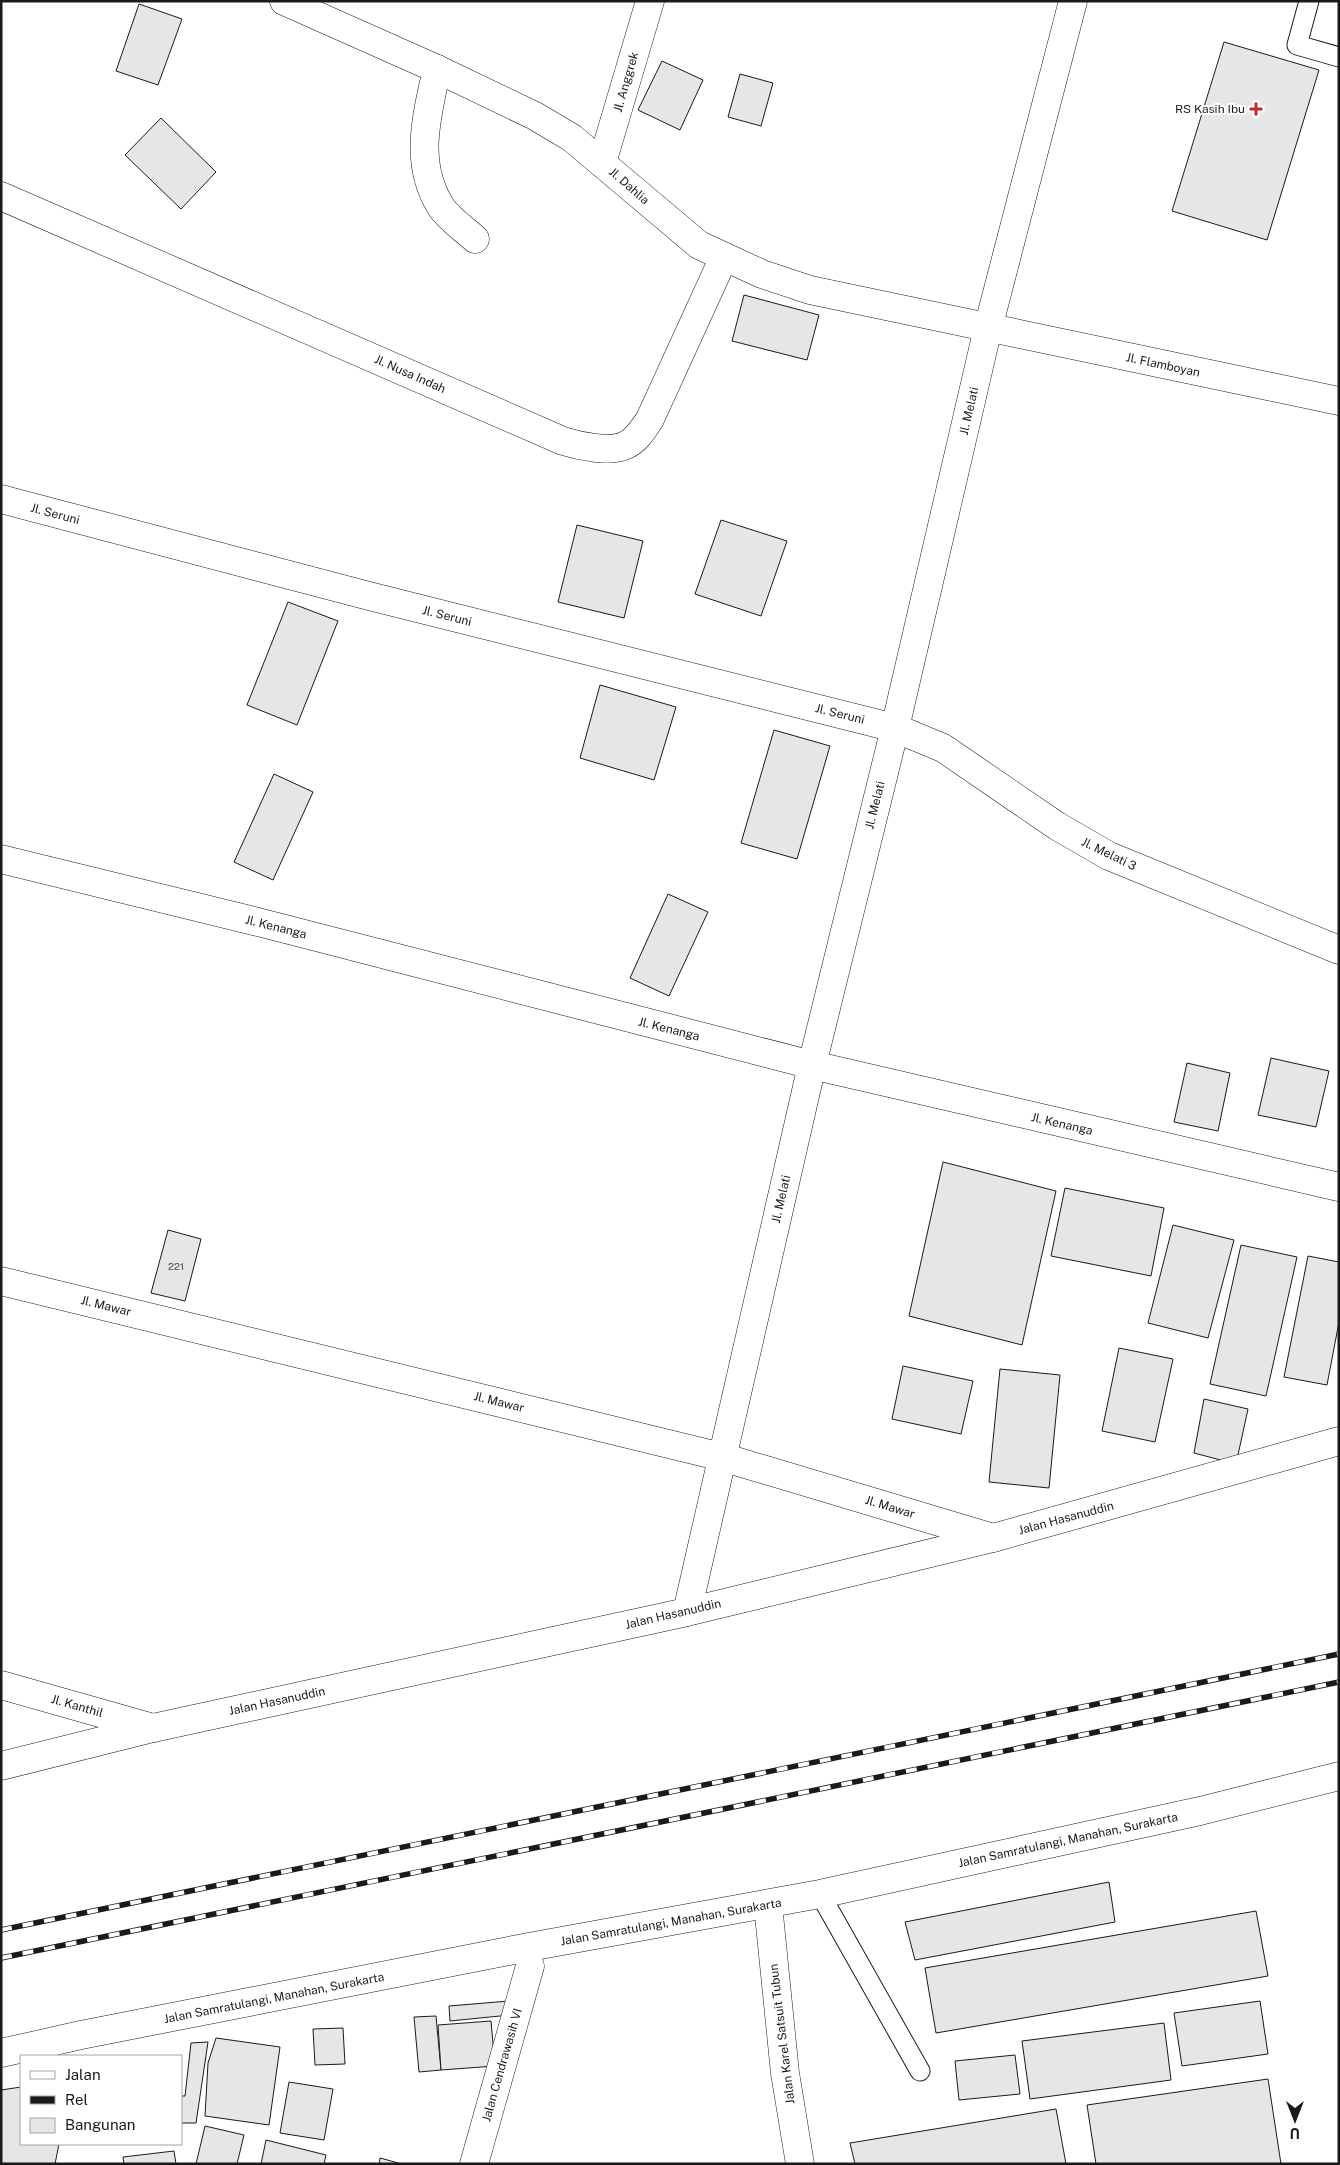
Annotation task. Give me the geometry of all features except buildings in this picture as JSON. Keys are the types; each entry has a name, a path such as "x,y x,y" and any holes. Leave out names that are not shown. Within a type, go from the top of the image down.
{"street":[{"name":"Jl. Dahlia","path":"284,1 437,69 535,116 572,138 676,228 699,245 724,257 762,274 810,290 988,328"},
{"name":"Jl. Anggrek","path":"602,162 650,1"},
{"name":"Jl. Melati","path":"687,1612 812,1065 988,328 1073,1"},
{"path":"437,69 426,121 423,146 425,169 442,208 474,239"},
{"name":"Jl. Nusa Indah","path":"1,196 578,446 606,448 626,445 641,433 650,419 724,257"},
{"name":"Jl. Flamboyan","path":"988,328 1339,401"},
{"name":"Jl. Seruni","path":"1,499 369,596 894,728"},
{"name":"Jl. Melati 3","path":"894,728 943,748 1057,826 1109,856 1339,950"},
{"name":"Jl. Kenanga","path":"1,859 262,923 812,1065 1339,1187"},
{"name":"Jl. Mawar","path":"1,1281 722,1457 993,1538"},
{"name":"Jalan Hasanuddin","path":"1,1766 153,1728 687,1612 993,1538 1339,1441"},
{"name":"Jl. Kanthil","path":"1,1685 153,1728"},
{"name":"Jalan Samratulangi, Manahan, Surakarta","path":"1,2053 81,2035 500,1953 820,1894 1200,1811 1339,1776"},
{"name":"Jalan Karel Satsuit Tubun","path":"768,1904 785,2074 800,2164"},
{"name":"Jalan Cendrawasih VI","path":"474,2164 530,1966"}],"lane":[{"path":"1309,1 1296,45 1339,57"},
{"path":"820,1894 920,2072"}],"railway":[{"path":"1,1930 1339,1654"},
{"path":"1,1958 1339,1682"}],"place":[{"name":"RS Kasih Ibu","path":"1256,109"}]}
